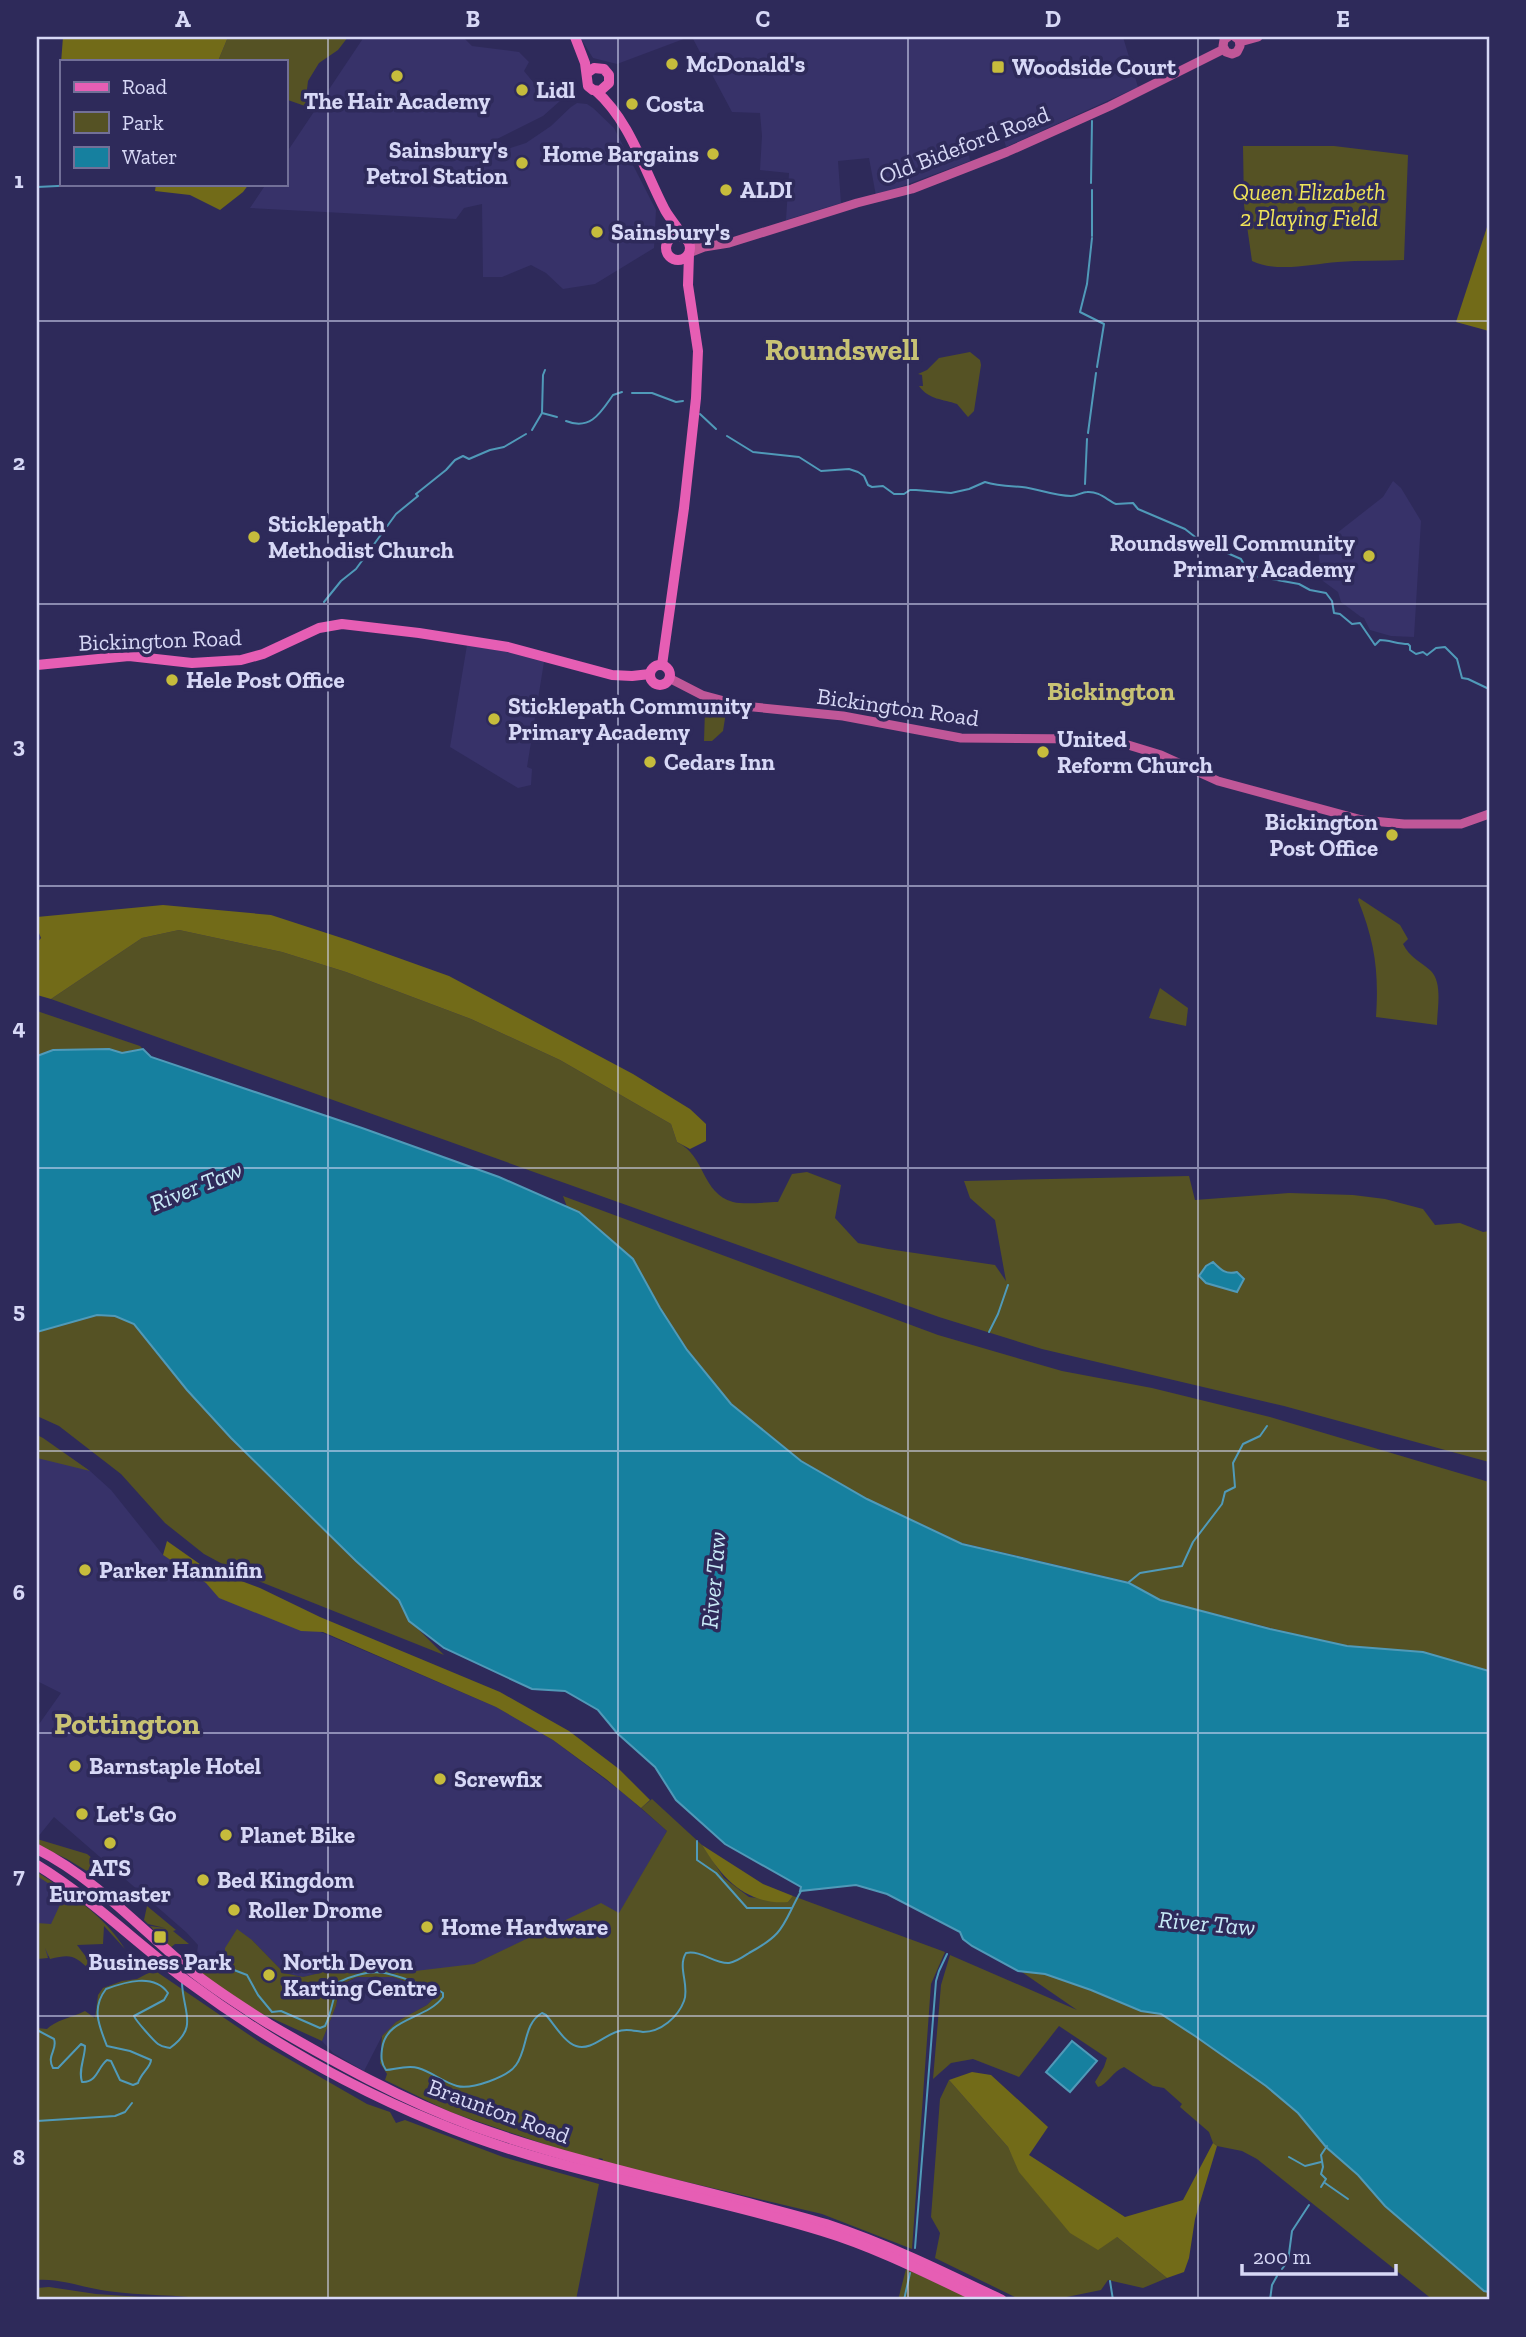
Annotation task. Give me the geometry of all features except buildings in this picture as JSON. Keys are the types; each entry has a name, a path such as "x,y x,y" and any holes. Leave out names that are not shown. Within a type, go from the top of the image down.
{"main road":[{"path":"575,37 592,70 587,84 614,109 666,211 690,246 688,285 698,351 696,398 662,665"},
{"path":"1224,49 1223,43 1228,37"},
{"path":"1237,39 1258,37"},
{"name":"Old Bideford Road","path":"689,253 912,189 1007,152 1110,106 1224,49 1228,53 1235,53 1239,49 1237,39"},
{"path":"592,70 607,72 614,109"},
{"path":"596,91 609,83"},
{"path":"666,211 669,241 666,249 688,285"},
{"path":"669,241 675,237 685,239"},
{"name":"Old Bideford Road","path":"685,239 708,246"},
{"path":"674,259 682,259 689,253"},
{"name":"Bickington Road","path":"37,665 120,656 192,663 241,660 263,654 319,628 342,624 508,647 612,675 650,674"},
{"path":"662,665 668,669 669,678 659,684 653,681 650,674 654,666 662,665"},
{"name":"Bickington Road","path":"669,678 702,695 743,706 844,716 961,738 1115,741 1161,755 1218,781 1362,820 1404,824 1461,824 1489,814"},
{"name":"Braunton Road","path":"37,1849 102,1891 190,1970 228,1998 320,2052 433,2109 480,2128 575,2159 864,2236 1002,2300"},
{"name":"Braunton Road","path":"37,1865 82,1895 155,1956 245,2022 320,2066 420,2116 540,2159 824,2231 901,2262 983,2300"}],"shaded area":[{"path":"63,37 228,37 218,60 61,60"},
{"path":"364,37 463,37 472,46 519,52 529,62 524,71 542,93 552,84 569,93 543,116 497,139 507,149 526,143 577,103 593,108 614,128 656,210 654,248 595,284 563,289 546,273 531,265 502,277 483,277 482,204 464,208 456,219 250,208 265,186 287,186 287,152"},
{"path":"580,37 689,37 617,64 593,58"},
{"path":"692,37 1123,37 1138,87 1006,147 1000,124 966,133 970,161 876,196 869,158 838,161 841,203 786,220 789,173 760,170 760,113 732,112"},
{"path":"156,186 248,186 220,210 190,195 155,191"},
{"path":"1489,221 1489,331 1456,322"},
{"name":"Roundswell Community Primary Academy","path":"1393,481 1401,488 1421,521 1414,637 1391,636 1370,630 1364,618 1341,602 1338,592 1323,581 1320,573 1318,539 1337,533 1383,497"},
{"name":"Sticklepath Community Primary Academy","path":"467,645 544,662 527,767 532,769 531,785 518,788 450,747"},
{"path":"163,905 271,915 449,976 633,1074 690,1109 706,1124 706,1141 690,1149 677,1142 671,1124 560,1060 471,1019 346,972 282,952 179,930 142,938 51,999 37,995 37,943 41,938 37,917"},
{"path":"37,1435 90,1471 111,1490 163,1555 209,1582 496,1707 553,1740 623,1793 667,1831 618,1916 601,1905 472,1965 415,1972 374,1960 303,1977 284,1973 252,1940 225,1965 196,1961 198,1945 186,1932 54,1817 37,1838 37,1727 61,1693 37,1681"},
{"path":"167,1541 204,1567 260,1588 320,1617 500,1692 569,1731 619,1769 650,1800 641,1808 553,1740 496,1707 323,1632 301,1631 219,1598 206,1583 163,1555"},
{"path":"702,1845 763,1884 793,1896 788,1902 773,1902 748,1894 727,1878"},
{"path":"37,1872 67,1891 50,1956 37,1957"},
{"path":"357,1977 393,1977 439,1993 427,2005 396,2022 382,2036 364,2071 333,2053 322,2041 341,1986"},
{"path":"972,2072 991,2075 1048,2127 1029,2155 1125,2217 1183,2200 1213,2143 1217,2146 1195,2219 1184,2272 1167,2278 1117,2237 1098,2250 1070,2233 1019,2172 1008,2147 949,2080"}],"green space":[{"path":"228,37 348,37 338,50 319,63 308,81 305,106 287,100 287,60 218,60"},
{"name":"Queen Elizabeth 2 Playing Field","path":"1243,146 1334,146 1408,155 1404,260 1346,261 1295,267 1262,265 1252,261 1244,205"},
{"path":"970,352 980,360 981,365 974,411 968,417 957,404 932,397 923,391 919,386 923,386 922,375 918,374 927,370 939,358"},
{"path":"705,710 726,712 723,731 712,741 704,741"},
{"path":"1359,898 1400,925 1408,939 1403,944 1406,949 1435,976 1438,989 1437,1025 1376,1017 1374,957"},
{"path":"179,930 282,952 346,972 471,1019 560,1060 671,1124 677,1142 693,1156 715,1191 733,1202 778,1202 792,1174 807,1172 841,1185 835,1218 858,1243 995,1265 1006,1281 995,1220 970,1198 964,1181 1189,1176 1195,1200 1289,1193 1353,1195 1385,1199 1423,1209 1435,1225 1460,1223 1483,1232 1489,1231 1489,1462 1284,1406 1042,1349 939,1317 51,999 142,938"},
{"path":"1160,988 1188,1008 1186,1026 1149,1018"},
{"path":"37,1011 143,1049 122,1053 109,1049 53,1050 37,1056"},
{"path":"563,1196 938,1335 1062,1371 1152,1388 1270,1417 1489,1482 1489,1908 1126,1887 697,1364 660,1308 633,1259 579,1212 567,1207","holes":["835,1481 867,1499 962,1543 1129,1582 1160,1600 1347,1647 1160,1601 961,1544 865,1499"]},
{"path":"97,1315 115,1316 134,1324 185,1388 231,1438 401,1603 530,1631 656,1763 600,1706 564,1687 446,1643 417,1628 444,1655 241,1574 204,1554 165,1523 121,1474 59,1426 37,1416 37,1331"},
{"path":"37,1435 43,1438 90,1471 37,1458"},
{"path":"652,1799 702,1845 724,1878 749,1897 788,1902 793,1896 945,1952 931,1984 912,2249 822,2214 602,2162 603,2159 599,2158 597,2162 450,2112 385,2080 387,2074 380,2063 382,2036 396,2022 427,2005 439,1993 393,1977 357,1977 340,1985 336,2006 322,2041 256,2011 212,1983 183,1960 225,1964 225,1948 237,1929 252,1940 284,1973 303,1977 374,1960 415,1971 474,1964 601,1903 619,1913 667,1831 641,1808"},
{"path":"37,1839 87,1854 104,1868 104,1875 95,1876 37,1845"},
{"path":"823,1867 1128,1972 1489,2265 1489,2300 1433,2300 1257,2159 1242,2151 1213,2143 1209,2132 1180,2107 1182,2104 1164,2088 1153,2086 1124,2067 1098,2087 1095,2082 1107,2058 1059,2026 1019,2077 973,2059 951,2063 933,2079 941,1985 950,1955 1077,2010 962,1931 883,1889"},
{"path":"37,1872 96,1915 125,1949 104,1926 103,1944 77,1945 96,1970 90,1970 72,1957 50,1959 45,1948 48,1958 37,1959 37,1923 51,1924 65,1894 37,1876"},
{"path":"147,1906 189,1944 175,1944 170,1948 150,1926 165,1928 148,1924 144,1920"},
{"path":"154,1970 261,2043 367,2104 390,2112 396,2123 405,2120 503,2157 599,2184 576,2300 212,2300 120,2293 54,2280 37,2280 37,2028 47,2029 85,2011 95,2018 98,1995 103,1988 137,1979"},
{"path":"949,2080 1008,2147 1020,2172 1117,2237 1167,2278 1143,2288 1108,2280 1101,2290 1052,2300 1021,2300 935,2258 940,2233 931,2217 940,2099"},
{"path":"906,2269 975,2300 898,2300"},
{"path":"49,2287 96,2294 188,2300 37,2300 37,2288"}],"water":[{"name":"River Taw","path":"109,1049 122,1053 143,1049 151,1057 499,1177 579,1212 633,1259 687,1350 731,1404 801,1461 867,1499 962,1544 1129,1583 1160,1600 1270,1629 1347,1646 1423,1652 1489,1671 1489,2292 1484,2291 1385,2206 1358,2175 1326,2147 1298,2113 1266,2086 1161,2014 1141,2011 1045,1974 1018,1971 972,1946 963,1939 960,1932 887,1894 856,1885 800,1891 801,1887 725,1844 676,1800 655,1767 617,1733 598,1710 565,1691 532,1689 444,1648 409,1621 399,1600 231,1438 187,1390 134,1324 115,1316 97,1315 37,1332 37,1056 53,1050"},
{"path":"1213,1262 1224,1271 1237,1272 1244,1279 1237,1292 1206,1283 1199,1276 1206,1266"},
{"path":"1072,2041 1097,2061 1070,2092 1046,2072"}],"waterway":[{"path":"1091,183 1092,121"},
{"path":"37,187 60,186"},
{"path":"1092,190 1092,236"},
{"path":"1092,238 1087,284 1080,312 1104,324 1097,367"},
{"path":"542,413 545,370"},
{"path":"1088,433 1096,373"},
{"path":"566,421 582,424 589,422 613,395 622,392"},
{"path":"632,393 652,393 676,402 683,401"},
{"path":"532,430 542,413 557,417"},
{"path":"700,414 716,429"},
{"path":"324,602 341,581 356,569 396,514 455,460 463,456 469,459 504,447 526,434"},
{"path":"727,436 753,452 799,457 821,471 849,469 858,472 864,476 868,485 883,486 894,494 904,494 910,490 951,493 985,482 1065,496 1091,492 1116,504 1133,503 1138,509 1185,529 1199,540 1207,539 1218,549 1241,559 1247,570 1255,576 1299,584 1310,590 1326,593 1332,601 1334,613 1340,614 1352,624 1360,623 1375,645 1380,640 1408,644 1410,650 1416,654 1423,652 1427,655 1436,648 1445,647 1457,659 1462,678 1489,689"},
{"path":"1085,484 1087,439"},
{"path":"1489,567 1489,573"},
{"path":"989,1332 1008,1285"},
{"path":"1129,1582 1140,1573 1182,1566 1193,1542 1222,1504 1225,1492 1235,1487 1233,1463 1243,1444 1260,1436 1267,1426"},
{"path":"697,1841 697,1860 716,1873 747,1908 792,1908"},
{"path":"194,1966 234,1970 247,1975 272,2012 281,2011 320,2028 325,2026 339,1982 355,1976 380,1972 440,1991 443,1997 436,2005 391,2031 382,2049 382,2062 386,2070 414,2067 463,2087 498,2078 512,2070 520,2059 532,2024 542,2013 568,2041 581,2047 592,2045 620,2031 643,2032 662,2026 673,2018 684,2001 686,1989 683,1964 686,1953 697,1953 724,1963 739,1959 777,1934 801,1891"},
{"path":"915,2248 936,1981 947,1954"},
{"path":"37,2030 54,2039 51,2060 53,2068 58,2068 81,2044 85,2046 82,2082 94,2078 107,2060 111,2061 120,2080 133,2085 138,2083 151,2060 130,2051 107,2046 98,2017 101,1996 106,1989 130,1982 147,1981 162,1987 168,1993 164,2000 134,2016 156,2042 170,2048 179,2040 187,2026 182,1983"},
{"path":"37,2121 115,2116 125,2112 132,2103"},
{"path":"1321,2187 1326,2179 1321,2174 1321,2155 1327,2146"},
{"path":"1289,2157 1305,2166 1321,2162"},
{"path":"1325,2183 1348,2199"},
{"path":"1282,2269 1288,2261 1292,2231 1309,2205"},
{"path":"904,2300 910,2273"},
{"path":"1270,2300 1272,2285 1277,2276"},
{"path":"1110,2281 1113,2300"}],"place":[{"name":"McDonald's","path":"672,64"},
{"name":"Woodside Court","path":"998,67"},
{"name":"The Hair Academy","path":"397,76"},
{"name":"Lidl","path":"522,90"},
{"name":"Costa","path":"632,104"},
{"name":"Home Bargains","path":"713,154"},
{"name":"Sainsbury's Petrol Station","path":"522,163"},
{"name":"ALDI","path":"726,190"},
{"name":"Sainsbury's","path":"597,232"},
{"name":"Sticklepath Methodist Church","path":"254,537"},
{"name":"Roundswell Community Primary Academy","path":"1369,556"},
{"name":"Hele Post Office","path":"172,680"},
{"name":"Sticklepath Community Primary Academy","path":"494,719"},
{"name":"United Reform Church","path":"1043,752"},
{"name":"Cedars Inn","path":"650,762"},
{"name":"Bickington Post Office","path":"1392,835"},
{"name":"Parker Hannifin","path":"85,1570"},
{"name":"Barnstaple Hotel","path":"75,1766"},
{"name":"Screwfix","path":"440,1779"},
{"name":"Let's Go","path":"82,1814"},
{"name":"Planet Bike","path":"226,1835"},
{"name":"ATS Euromaster","path":"110,1843"},
{"name":"Bed Kingdom","path":"203,1880"},
{"name":"Roller Drome","path":"234,1910"},
{"name":"Home Hardware","path":"427,1927"},
{"name":"Business Park","path":"160,1937"},
{"name":"North Devon Karting Centre","path":"269,1975"}],"district":[{"name":"Roundswell","path":"842,350"},
{"name":"Bickington","path":"1111,691"},
{"name":"Pottington","path":"127,1724"}]}
